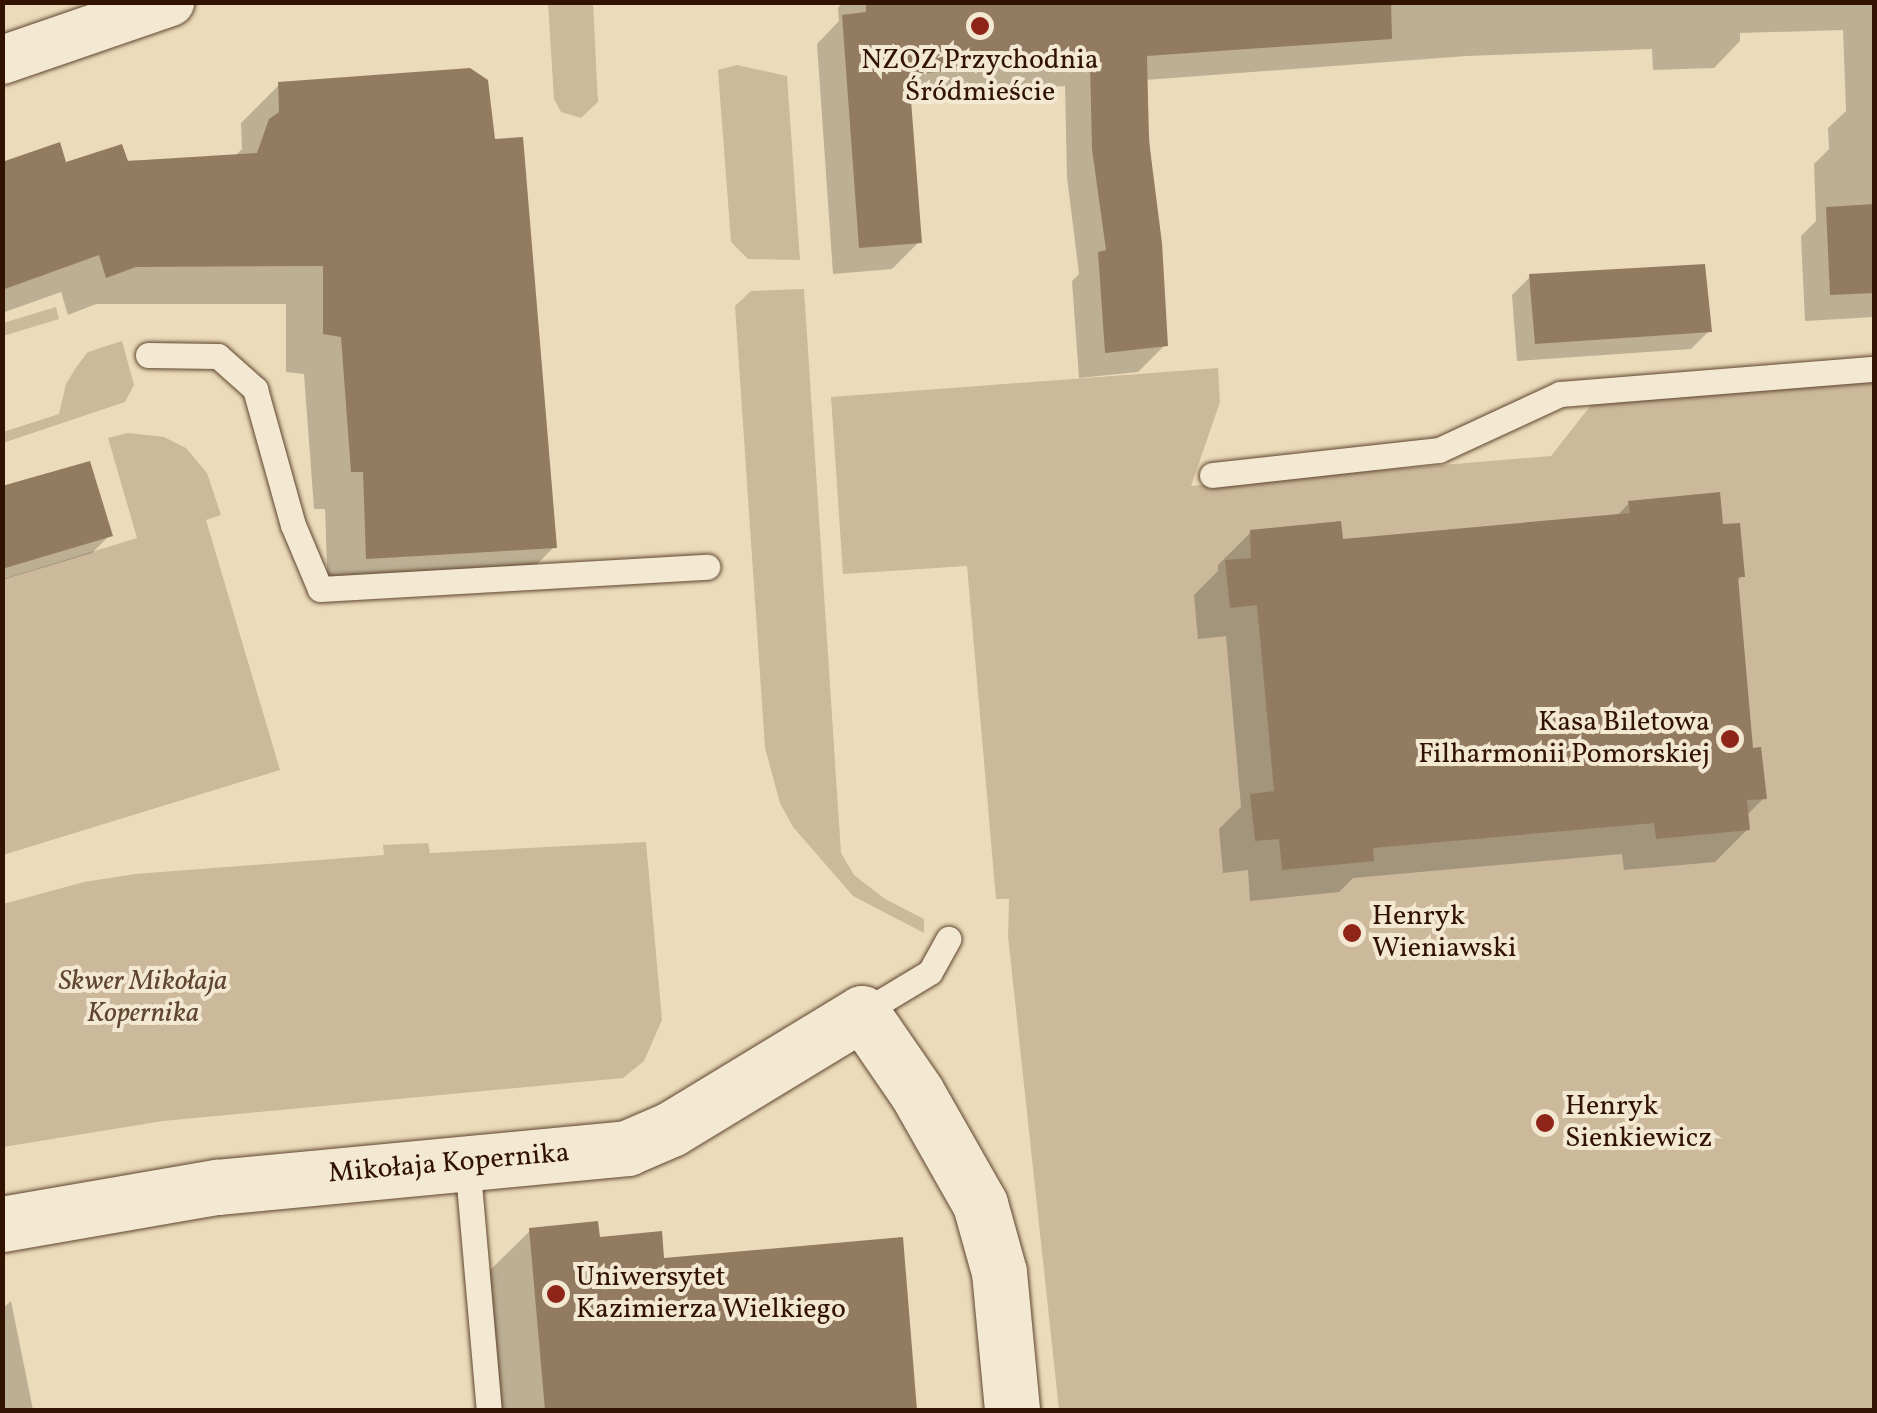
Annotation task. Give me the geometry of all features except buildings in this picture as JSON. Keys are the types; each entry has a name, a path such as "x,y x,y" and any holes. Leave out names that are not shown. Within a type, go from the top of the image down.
{"street":[{"path":"2,60 170,2"},
{"path":"862,1013 947,1142 980,1204 999,1272 1012,1410"},
{"name":"Mikołaja Kopernika","path":"2,1224 216,1187 627,1148 648,1142 862,1013"}],"lane":[{"path":"148,355 218,356 256,389 293,525 320,590 706,567"},
{"path":"1212,475 1438,450 1560,394 1874,369"},
{"path":"862,1013 930,972 948,939"},
{"path":"467,1161 489,1410"}],"green space":[{"path":"548,3 593,3 598,102 581,118 561,112 554,99"},
{"path":"737,65 787,76 800,260 748,259 731,242 718,70"},
{"path":"804,289 841,853 854,875 885,899 924,919 924,933 853,896 793,827 780,803 765,748 735,306 751,291"},
{"path":"56,307 59,319 3,336 3,323"},
{"path":"122,341 134,385 125,402 3,443 3,432 59,414 66,384 88,352"},
{"path":"1218,368 1220,402 1191,486 1551,456 1602,391 1874,369 1874,1410 1059,1410 1008,936 1009,899 996,899 967,566 843,574 831,397"},
{"path":"128,433 164,437 186,448 207,473 221,515 206,520 280,770 3,855 3,579 137,538 108,438"},
{"name":"Skwer Mikołaja Kopernika","path":"646,842 662,1020 644,1061 623,1078 163,1121 3,1147 3,904 84,882 135,874 384,855 383,845 428,843 430,853"}],"place":[{"name":"NZOZ Przychodnia Śródmieście","path":"980,26"},
{"name":"Kasa Biletowa Filharmonii Pomorskiej","path":"1730,739"},
{"name":"Henryk Wieniawski","path":"1352,933"},
{"name":"Henryk Sienkiewicz","path":"1545,1123"},
{"name":"Uniwersytet Kazimierza Wielkiego","path":"556,1294"}]}
